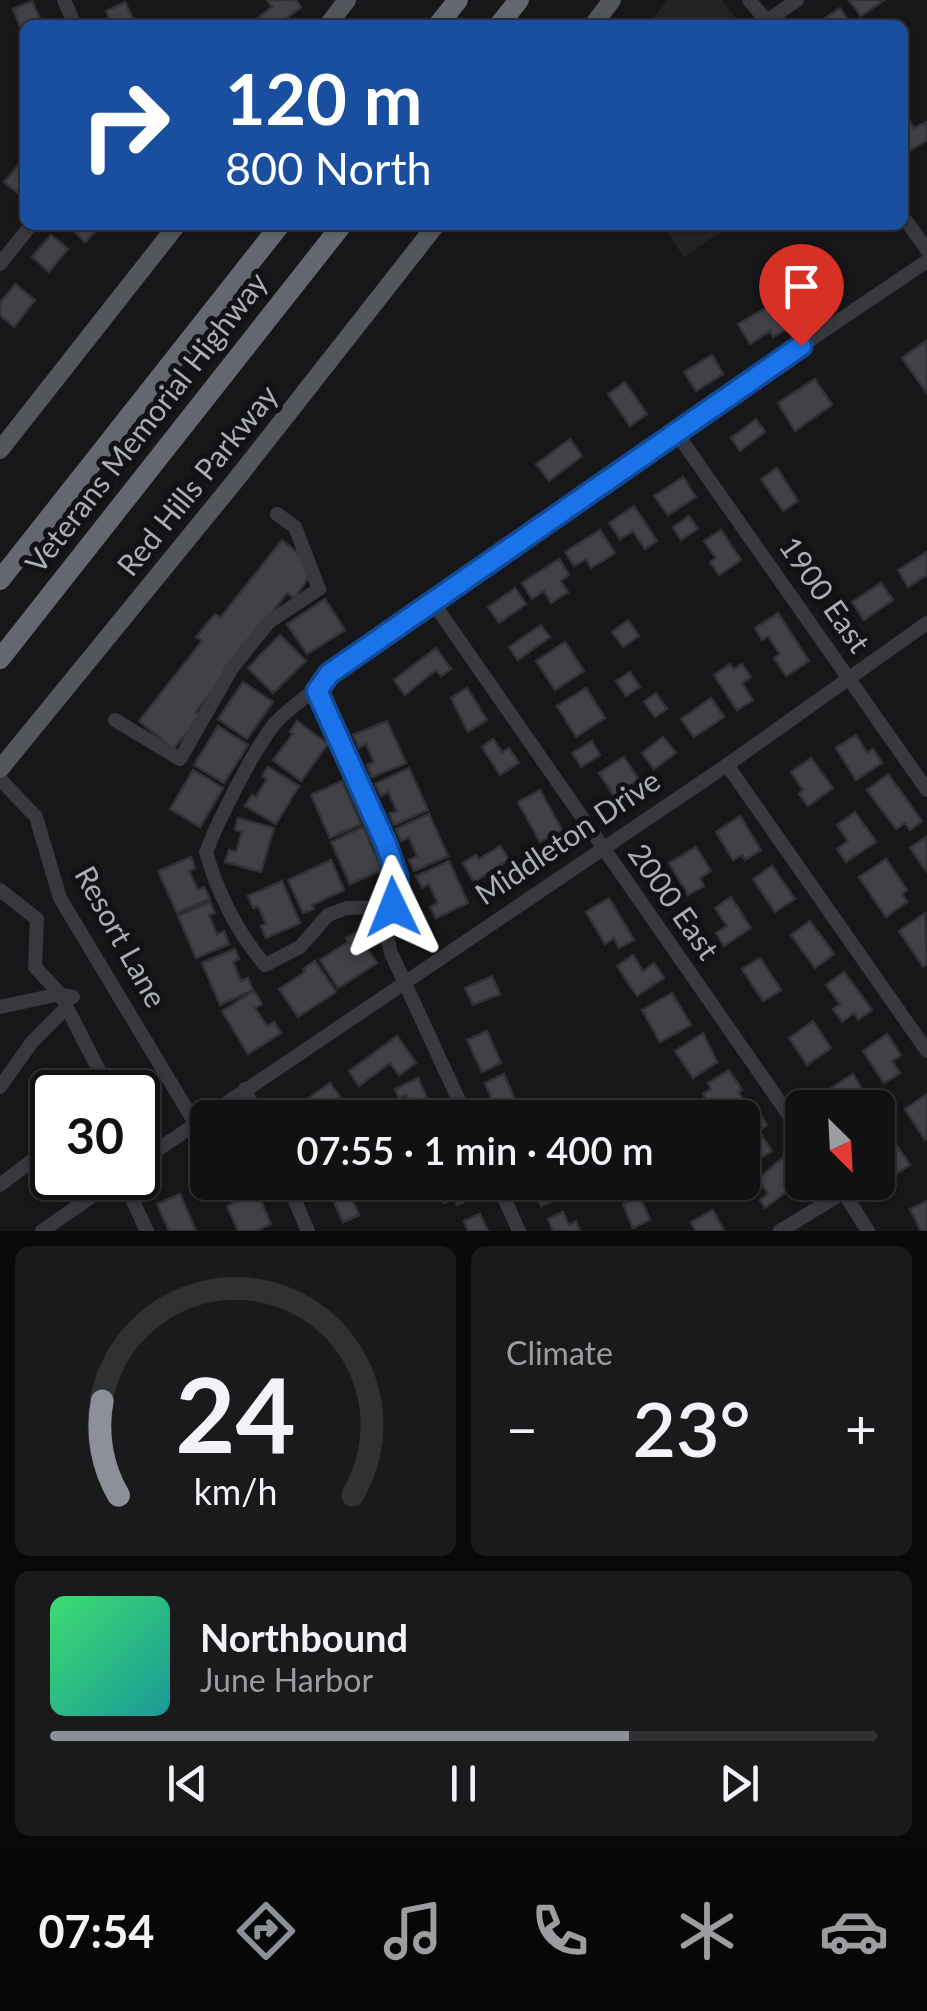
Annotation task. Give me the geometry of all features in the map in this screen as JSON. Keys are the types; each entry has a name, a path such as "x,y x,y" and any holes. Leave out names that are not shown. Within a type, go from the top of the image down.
{"highway":[{"path":"442,20 458,0"},
{"path":"504,20 519,0"},
{"name":"Veterans Memorial Highway","path":"0,580 276,230"},
{"name":"Veterans Memorial Highway","path":"0,658 338,230"}],"main road":[{"path":"597,20 612,0"},
{"path":"0,450 173,230"},
{"name":"Red Hills Parkway","path":"0,769 432,230"}],"street":[{"path":"749,0 766,20"},
{"path":"773,20 797,0"},
{"path":"908,223 927,250"},
{"path":"0,264 27,230"},
{"path":"393,907 358,906 328,915 300,947 265,965 234,923 206,852 270,730 287,710 317,691 329,674 675,431 927,261"},
{"name":"1900 East","path":"675,431 927,790"},
{"path":"115,720 180,759 244,652 269,622 319,589 296,526 277,514"},
{"name":"2000 East","path":"432,601 785,1110"},
{"name":"Middleton Drive","path":"229,1100 727,764 927,623"},
{"path":"317,691 386,844 398,890 388,936 458,1100"},
{"path":"727,764 927,1050"},
{"name":"Resort Lane","path":"0,779 36,817 60,898 190,1115"},
{"path":"0,890 37,920 35,966 66,1000 99,1070"},
{"path":"0,1007 66,1000"},
{"path":"0,1087 66,1000"},
{"path":"245,1089 250,1100"},
{"name":"Middleton Drive","path":"160,1148 190,1127"},
{"path":"0,1184 30,1162"},
{"path":"42,1231 88,1200"},
{"path":"131,1200 147,1231"},
{"path":"295,1200 308,1231"},
{"path":"505,1200 519,1231"},
{"path":"780,1231 822,1200"},
{"path":"848,1200 868,1231"}],"shaded area":[{"path":"668,0 722,0 737,20 651,20"},
{"path":"665,230 724,230 684,257"}],"building":[{"path":"267,0 296,0 301,7 284,20 255,20 272,7"},
{"path":"849,0 884,0 861,16"},
{"path":"32,1 41,20 20,20 20,26 13,9"},
{"path":"125,2 134,20 110,20 106,11"},
{"path":"840,8 848,20 822,20"},
{"path":"908,119 914,128 927,122 927,140 908,152"},
{"path":"20,163 20,191 4,182"},
{"path":"73,230 97,230 85,242"},
{"path":"51,235 68,249 49,272 32,257"},
{"path":"823,274 836,292 804,315 791,297"},
{"path":"15,284 35,300 14,327 0,315 0,303"},
{"path":"778,301 793,325 773,337 770,331 750,344 738,324"},
{"path":"927,340 927,393 902,358"},
{"path":"712,355 723,374 696,391 684,372"},
{"path":"815,379 832,405 795,431 778,403"},
{"path":"625,382 647,414 630,426 608,394"},
{"path":"756,419 765,432 740,451 731,438"},
{"path":"570,439 582,456 549,481 536,464"},
{"path":"777,468 798,501 783,511 761,479"},
{"path":"683,477 696,497 668,515 654,496"},
{"path":"634,506 657,541 645,549 633,531 620,539 609,523"},
{"path":"689,516 698,529 681,540 673,527"},
{"path":"600,530 615,553 591,568 586,559 574,566 565,552"},
{"path":"721,530 741,560 719,575 710,562 716,558 704,541"},
{"path":"282,540 300,555 309,577 294,599 287,593 196,712 201,716 173,749 139,721 202,641 196,637 215,614 220,618"},
{"path":"927,552 927,575 908,587 898,570"},
{"path":"559,559 569,575 561,581 568,592 551,603 544,591 532,599 522,583"},
{"path":"881,583 893,600 864,620 852,602"},
{"path":"515,588 526,604 499,623 488,607"},
{"path":"325,599 345,630 307,654 287,624"},
{"path":"778,613 809,661 786,676 774,658 780,654 768,636 762,640 755,628"},
{"path":"628,620 639,636 623,647 612,632"},
{"path":"541,625 550,637 518,660 509,647"},
{"path":"280,635 306,661 273,693 248,668"},
{"path":"565,642 584,671 555,690 536,661"},
{"path":"436,648 451,669 441,676 436,670 405,695 394,680"},
{"path":"730,664 734,669 742,664 751,677 742,683 753,700 737,710 714,675"},
{"path":"630,672 640,687 626,696 616,681"},
{"path":"243,682 273,702 247,739 218,719"},
{"path":"467,688 487,720 468,732 451,698"},
{"path":"586,688 605,718 576,737 557,706"},
{"path":"656,693 667,709 655,717 644,702"},
{"path":"711,698 724,717 694,737 681,719"},
{"path":"297,721 328,744 301,781 273,760 293,734 290,732"},
{"path":"387,721 406,763 372,777 367,765 374,762 366,744 359,748 353,735"},
{"path":"218,726 248,745 224,783 194,765"},
{"path":"856,735 867,753 873,749 882,763 856,780 836,748"},
{"path":"663,737 676,753 654,769 642,753"},
{"path":"493,739 502,752 509,748 519,763 500,775 482,747"},
{"path":"592,741 600,755 581,767 572,753"},
{"path":"624,757 639,780 614,796 599,773"},
{"path":"811,758 833,788 808,806 791,772"},
{"path":"268,767 299,786 276,824 245,806 267,779 262,776"},
{"path":"409,768 428,810 394,825 389,814 397,811 388,792 381,796 375,784"},
{"path":"193,770 223,788 200,827 170,809"},
{"path":"888,774 922,821 910,830 905,823 896,829 867,790"},
{"path":"342,781 361,824 330,838 311,795"},
{"path":"540,790 562,830 540,842 518,802"},
{"path":"855,812 876,842 846,862 837,849 848,841 837,825"},
{"path":"429,814 448,856 414,871 409,860 417,856 409,837 401,841 396,829"},
{"path":"740,816 761,850 745,860 742,855 733,860 716,832"},
{"path":"238,818 274,828 261,872 225,862 229,850 236,852 242,832 235,830"},
{"path":"363,827 382,870 350,884 331,842"},
{"path":"927,836 927,872 910,848"},
{"path":"500,846 509,860 474,882 463,863 476,855 479,859"},
{"path":"696,847 711,871 700,878 704,886 688,895 669,863"},
{"path":"191,857 195,868 189,871 198,890 204,887 210,899 177,913 158,871"},
{"path":"886,859 907,890 902,894 907,902 886,917 859,877"},
{"path":"331,860 344,890 303,913 288,880"},
{"path":"449,861 468,903 436,918 430,907 438,903 429,884 422,888 416,876"},
{"path":"772,866 795,899 775,912 753,879"},
{"path":"282,881 300,923 266,938 261,926 266,924 258,906 253,908 248,896"},
{"path":"731,897 751,928 724,946 716,933 727,926 715,908"},
{"path":"609,898 634,940 619,948 614,938 605,944 586,912"},
{"path":"210,902 215,913 209,915 217,934 224,931 229,944 196,958 178,916"},
{"path":"925,913 927,964 923,967 899,931"},
{"path":"810,921 834,954 815,968 791,935"},
{"path":"356,932 377,963 338,988 320,960"},
{"path":"235,949 239,959 233,962 241,981 248,978 253,990 220,1005 202,963"},
{"path":"633,955 643,971 654,963 664,978 637,996 617,966"},
{"path":"760,958 781,990 763,1001 742,969"},
{"path":"315,961 336,992 298,1017 279,989"},
{"path":"844,972 872,1010 858,1020 854,1013 842,1022 833,1009 840,1004 826,985"},
{"path":"492,976 500,994 473,1005 465,988"},
{"path":"254,991 262,1004 255,1008 267,1026 274,1022 281,1033 248,1054 222,1011"},
{"path":"672,993 691,1025 660,1042 642,1010"},
{"path":"813,1021 831,1048 807,1065 789,1038"},
{"path":"487,1031 501,1063 482,1072 467,1040"},
{"path":"703,1033 717,1062 693,1078 675,1051"},
{"path":"887,1034 901,1055 892,1061 900,1073 884,1083 863,1051"},
{"path":"397,1036 416,1063 399,1075 390,1063 359,1086 349,1071"},
{"path":"729,1070 742,1090 738,1092 743,1100 706,1100 703,1094 711,1089 708,1083"},
{"path":"504,1074 515,1100 492,1100 485,1083"},
{"path":"853,1074 862,1090 832,1090"},
{"path":"418,1078 428,1100 408,1100 406,1095 399,1098 395,1089"},
{"path":"330,1083 340,1097 336,1100 306,1100"},
{"path":"927,1094 927,1138 925,1140 905,1109"},
{"path":"760,1133 772,1151 760,1158"},
{"path":"895,1143 910,1165 895,1175"},
{"path":"785,1156 785,1193 765,1208 760,1200 768,1194 760,1177"},
{"path":"180,1194 196,1231 169,1231 157,1204"},
{"path":"240,1200 260,1200 271,1224 256,1231 238,1231 227,1206"},
{"path":"333,1200 352,1200 359,1215 343,1222"},
{"path":"642,1200 650,1220 633,1228 623,1204"},
{"path":"927,1201 927,1231 921,1231 910,1209"},
{"path":"713,1210 724,1231 696,1231 691,1222"},
{"path":"563,1212 569,1225 576,1221 580,1231 553,1231 548,1219"},
{"path":"480,1214 488,1231 468,1231 464,1221"}],"route":[{"path":"393,907 397,876 386,844 317,691 329,674 801,346"}]}
